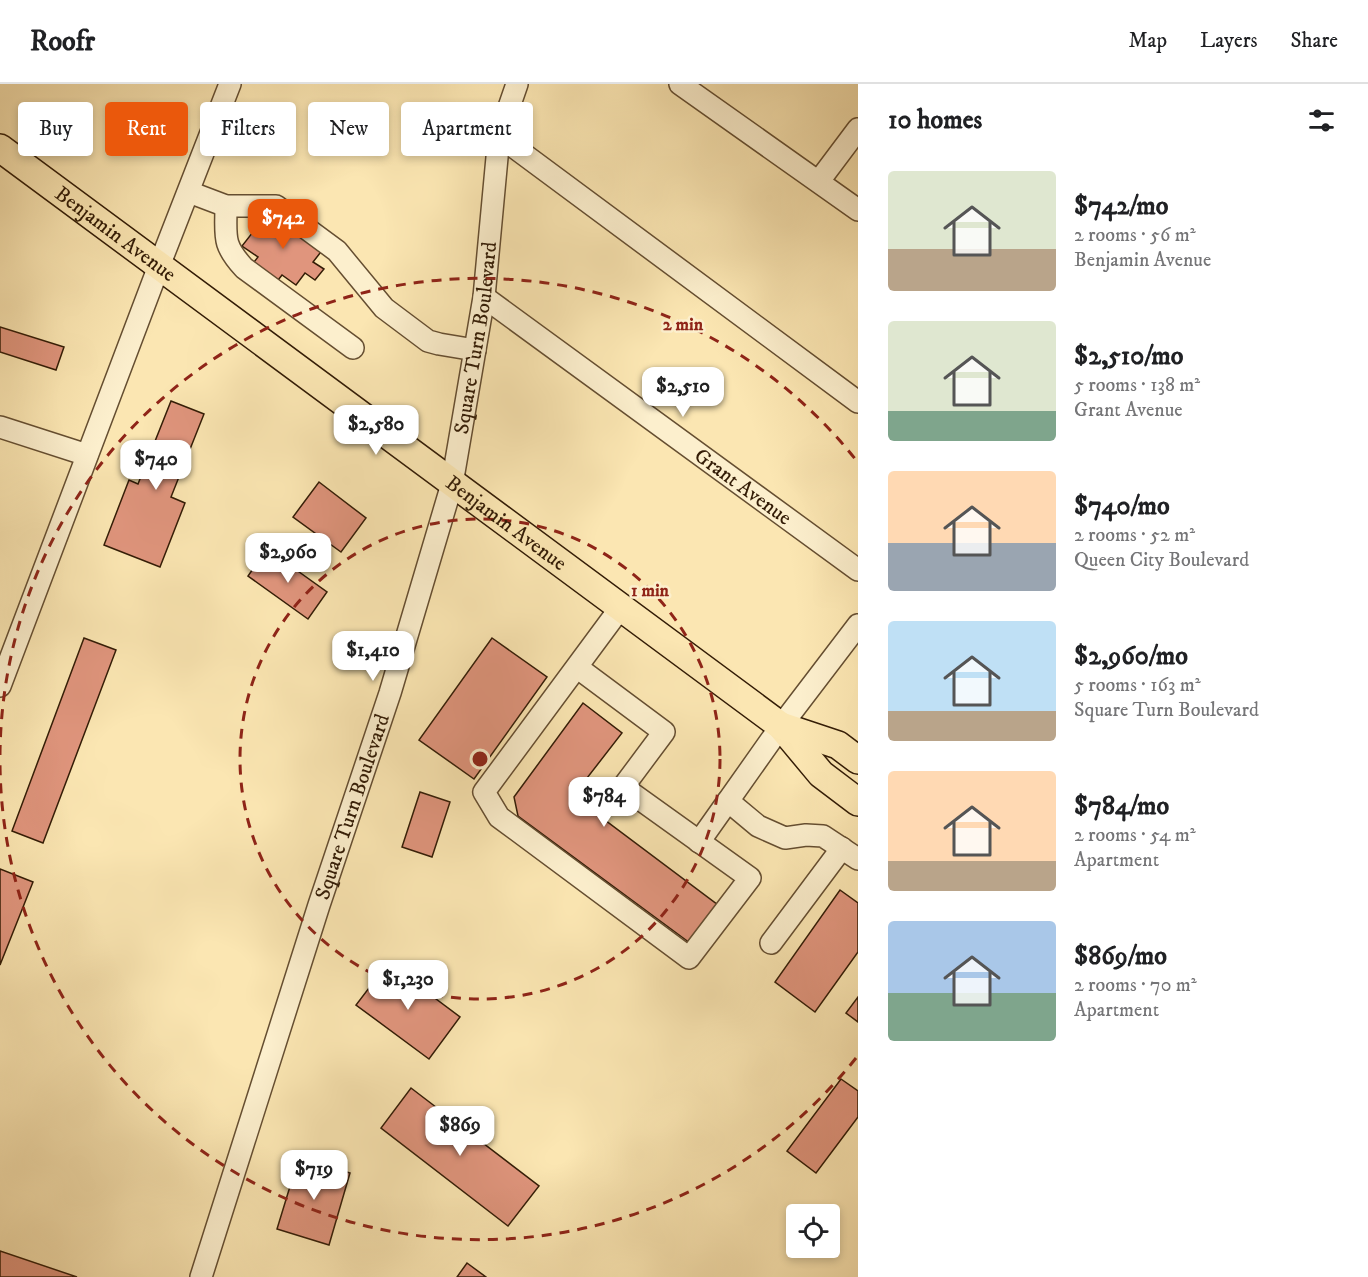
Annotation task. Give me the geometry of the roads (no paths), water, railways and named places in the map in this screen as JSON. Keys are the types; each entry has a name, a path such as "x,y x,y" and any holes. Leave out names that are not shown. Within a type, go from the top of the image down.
{"main road":[{"name":"Benjamin Avenue","path":"0,148 781,726 821,774 858,802"},
{"name":"Benjamin Avenue","path":"781,726 838,745 858,760"}],"street":[{"path":"0,686 8,640 87,455 230,84"},
{"name":"Square Turn Boulevard","path":"511,102 517,84"},
{"path":"680,84 858,210"},
{"path":"819,181 858,129"},
{"name":"Square Turn Boulevard","path":"201,1277 323,894 390,693 452,484 484,297 497,156"},
{"path":"526,156 858,402"},
{"path":"189,192 226,206 276,206 337,251 384,308 428,341 476,350"},
{"path":"226,206 226,239 230,253 244,268 353,348"},
{"name":"Grant Avenue","path":"484,297 858,570"},
{"path":"0,427 87,455"},
{"path":"578,668 664,732 623,787 750,878 689,958 499,817 484,792 621,607"},
{"path":"699,842 781,726 858,625"},
{"path":"728,801 758,826 785,838 806,835 823,836 850,853 771,943"}]}
